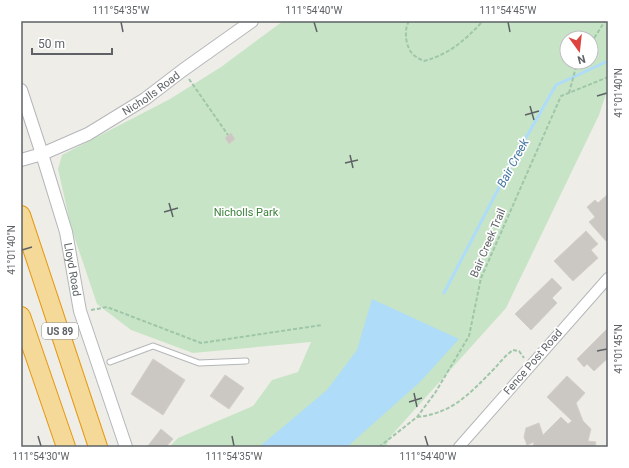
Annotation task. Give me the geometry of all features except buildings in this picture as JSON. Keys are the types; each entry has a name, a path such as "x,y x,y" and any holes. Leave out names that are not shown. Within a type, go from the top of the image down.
{"highway":[{"name":"US 89","path":"21,215 98,447"},
{"name":"US 89","path":"21,316 66,447"}],"street":[{"name":"Nicholls Road","path":"23,160 42,154 94,130 146,99 183,70 252,21"},
{"name":"Lloyd Road","path":"21,90 66,232 80,310 126,447"},
{"name":"Fence Post Road","path":"459,447 608,278"}],"lane":[{"path":"110,362 153,346 199,363 246,361"}],"path":[{"path":"409,21 405,33 407,44 414,56 424,61 441,56 458,46 483,21"},
{"path":"599,30 605,21"},
{"path":"183,70 228,135"},
{"path":"569,93 576,70"},
{"name":"Bair Creek Trail","path":"379,447 417,417 435,393 469,336 481,278 561,96 608,77"},
{"path":"90,310 107,307 201,343 322,325"},
{"path":"417,417 429,416 455,405 513,350 519,351 524,359"}],"green space":[{"name":"Nicholls Park","path":"283,21 608,21 608,88 599,115 506,308 390,437 386,447 169,447 178,438 253,406 272,380 298,372 311,342 193,353 131,330 97,304 71,227 58,169 62,155 170,99 221,67"}],"water":[{"path":"372,299 459,339 420,382 347,447 259,447 327,390 357,350"}],"waterway":[{"name":"Bair Creek","path":"444,293 515,157 556,85 608,61"}]}
